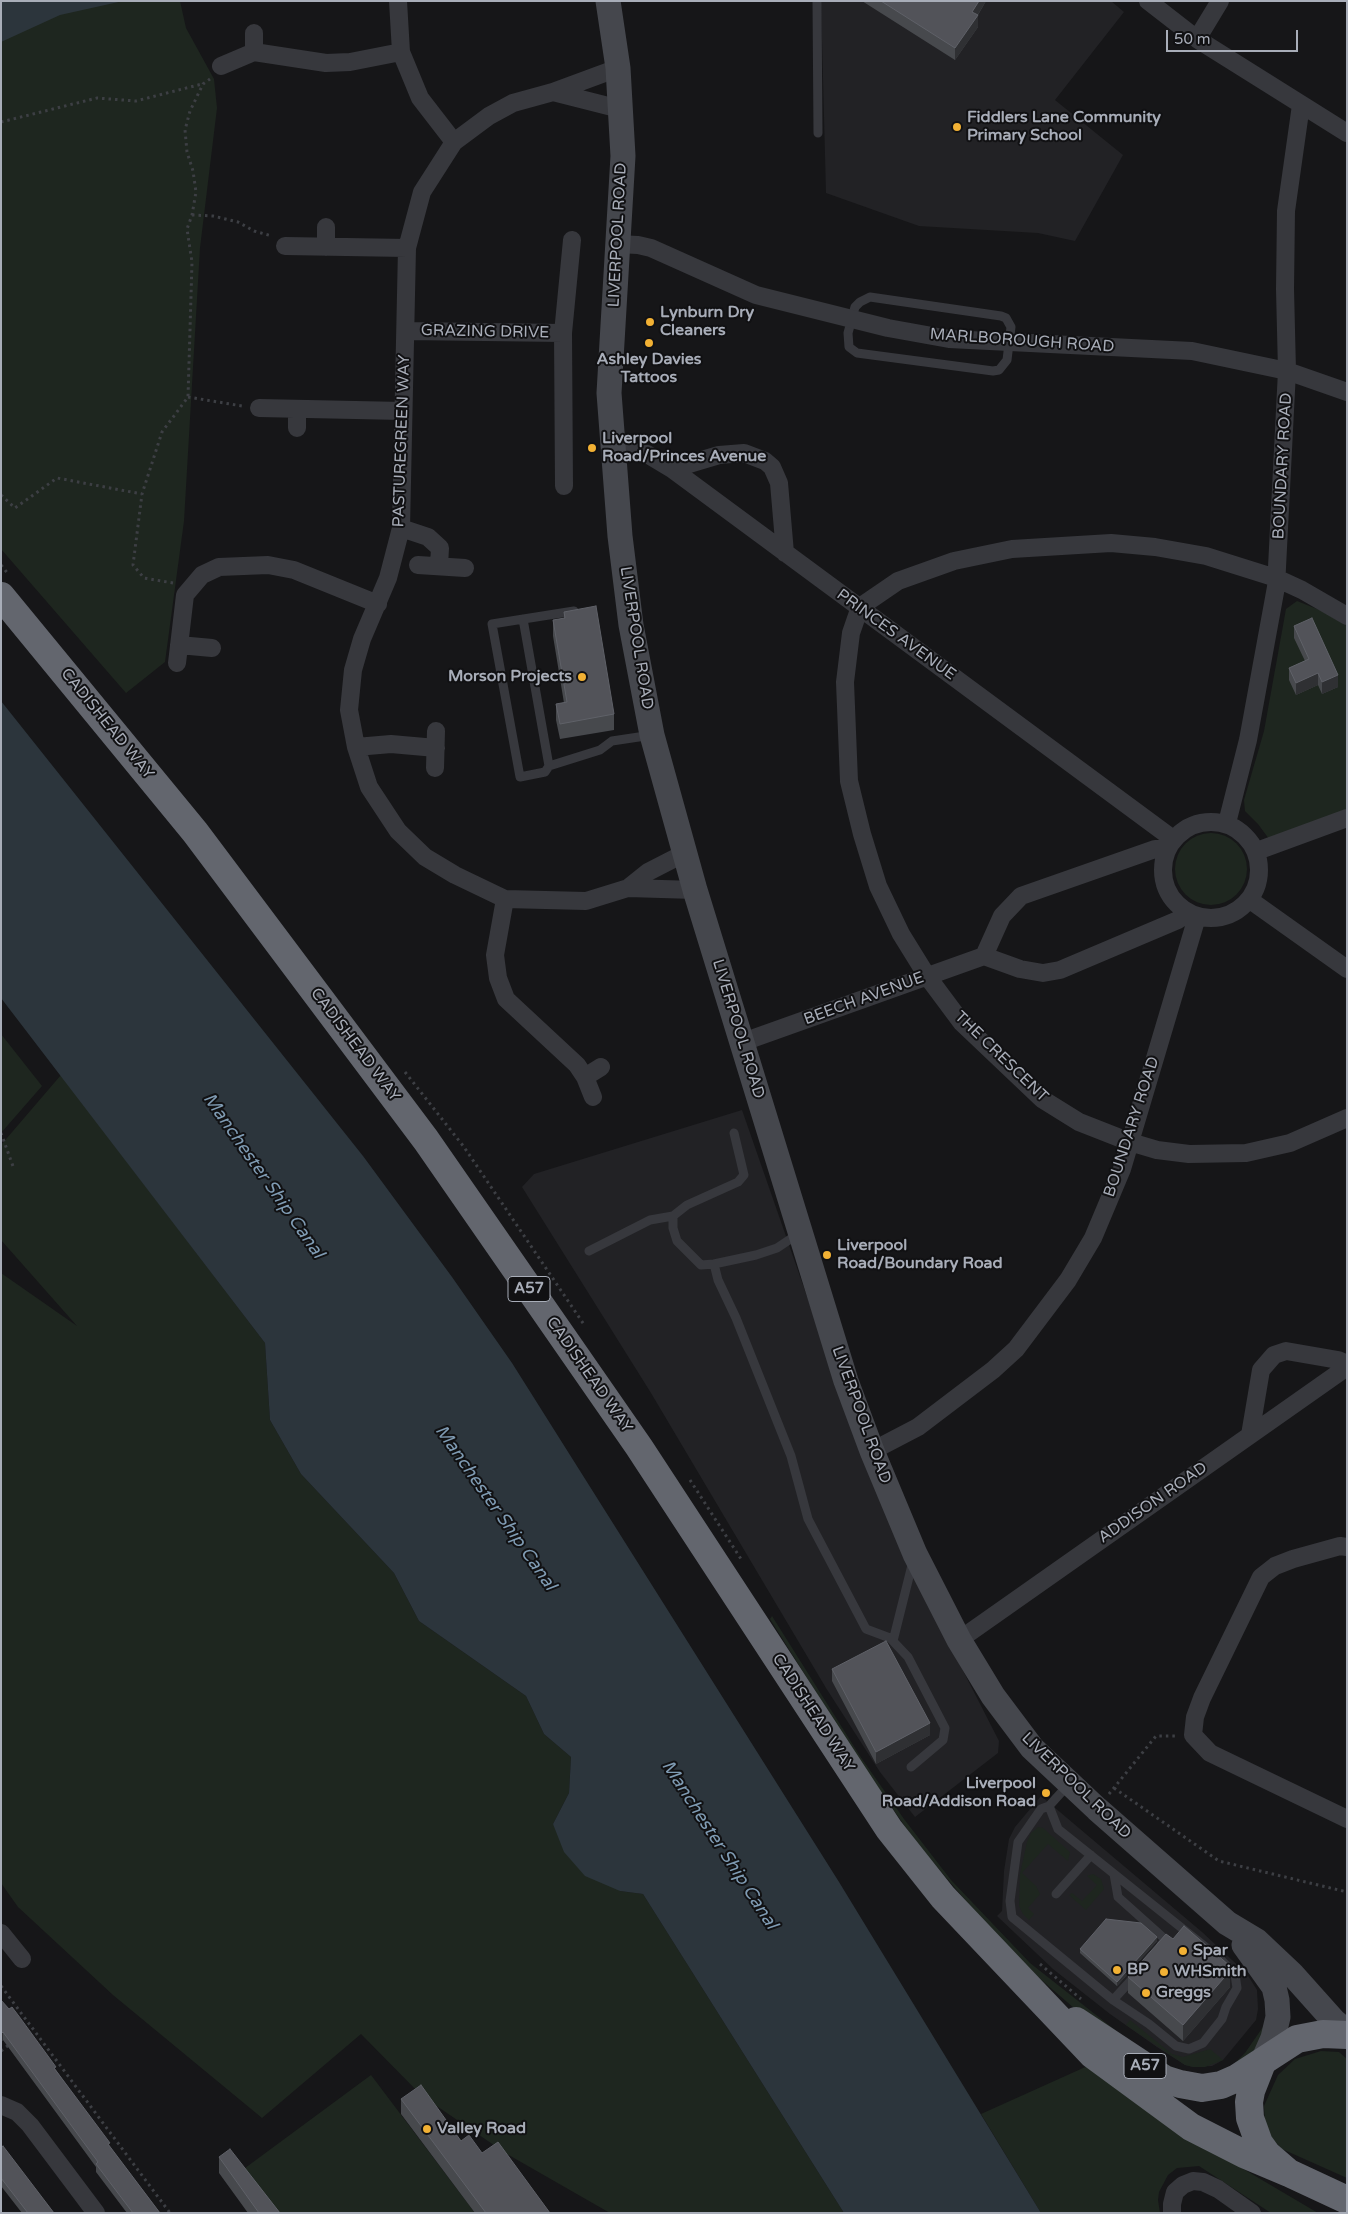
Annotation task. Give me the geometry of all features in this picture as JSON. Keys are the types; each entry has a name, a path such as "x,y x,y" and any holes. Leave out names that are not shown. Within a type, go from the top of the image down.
{"highway":[{"name":"CADISHEAD WAY","path":"7,588 195,832 426,1140 639,1447 889,1829 943,1897 1093,2055 1165,2110 1191,2127 1235,2150 1289,2173"},
{"name":"CADISHEAD WAY","path":"1037,1995 1164,2079 1180,2084 1202,2088 1221,2085 1262,2063"},
{"name":"A57","path":"1341,2201 1289,2173 1267,2154 1259,2143 1250,2118 1249,2102 1251,2091 1262,2063 1297,2039 1323,2034 1347,2033"}],"main road":[{"name":"LIVERPOOL ROAD","path":"608,1 618,68 623,156 609,393 620,536 631,625 652,735 695,890 846,1381 872,1451 915,1554 959,1640 992,1696 1032,1748 1097,1809 1227,1923 1257,1941 1292,1974 1347,2033"},
{"name":"LIVERPOOL ROAD","path":"1227,1923 1274,1987 1278,2017 1262,2063"}],"street":[{"path":"398,1 400,52 420,98 454,142"},
{"path":"1148,1 1198,40 1347,134"},
{"path":"1198,40 1220,1"},
{"path":"254,33 254,52"},
{"path":"221,66 254,52 326,62 350,62 400,52"},
{"name":"PASTUREGREEN WAY","path":"618,68 553,92 532,96 513,103 489,116 454,142 422,192 407,248 407,331 403,411 401,528 388,578 362,639 353,670 349,710 356,748 369,787 398,832 425,857 455,875 505,899 586,901 628,888 695,890"},
{"name":"PASTUREGREEN WAY","path":"553,92 620,109"},
{"name":"BOUNDARY ROAD","path":"1227,823 1248,740 1265,652 1276,578 1288,371 1285,289 1286,211 1301,105"},
{"path":"326,227 326,247"},
{"name":"GRAZING DRIVE","path":"564,486 563,334 572,240"},
{"name":"MARLBOROUGH ROAD","path":"617,244 651,248 756,295 888,328 949,339 1192,351 1288,371 1347,392"},
{"path":"284,246 407,248"},
{"name":"GRAZING DRIVE","path":"407,331 563,334"},
{"path":"259,408 403,411"},
{"path":"297,409 297,428"},
{"name":"PRINCES AVENUE","path":"612,449 647,454 672,469 860,607 1170,844"},
{"path":"672,469 719,455 744,453 765,461 772,467 779,483 785,553"},
{"path":"401,528 428,538 440,548 439,566"},
{"path":"860,607 898,581 954,561 1012,548 1111,543 1156,547 1206,556 1276,578 1302,590 1347,616"},
{"path":"177,663 185,595 196,573 219,568 268,565 294,570 378,604"},
{"path":"418,565 465,568"},
{"name":"THE CRESCENT","path":"860,607 851,633 845,682 849,781 862,834 878,886 901,934 927,976 962,1023 1042,1099 1078,1122 1157,1150 1189,1154 1246,1153 1290,1143 1347,1118"},
{"path":"179,644 212,648"},
{"path":"356,748 436,739 435,768"},
{"path":"1257,852 1347,818"},
{"path":"1207,821 1227,823 1245,834 1257,852 1260,868 1258,885 1250,900 1235,912 1216,918 1192,915 1178,920 1060,970 1042,973 1020,969 984,956 1002,916 1020,896 1170,844 1188,826 1207,821"},
{"path":"1170,844 1163,867 1165,885 1174,901 1192,915"},
{"name":"PASTUREGREEN WAY","path":"628,888 648,872 685,853"},
{"path":"505,899 495,955 498,978 506,1000 577,1065 586,1077 593,1097"},
{"path":"1250,900 1347,969"},
{"name":"BOUNDARY ROAD","path":"872,1451 918,1427 950,1405 1016,1349 1068,1280 1093,1238 1122,1169 1192,915"},
{"name":"BEECH AVENUE","path":"743,1042 984,956"},
{"path":"586,1077 601,1067"},
{"path":"1250,1435 1261,1370 1274,1355 1286,1351 1338,1360 1347,1365"},
{"name":"ADDISON ROAD","path":"959,1640 1347,1365"},
{"path":"1347,1547 1340,1546 1293,1559 1275,1566 1261,1577 1202,1698 1195,1717 1194,1735 1210,1753 1347,1819"},
{"path":"2,1935 22,1959"},
{"path":"1,2105 17,2112 30,2125 96,2213"},
{"path":"1172,2213 1172,2204 1176,2192 1183,2185 1193,2181 1203,2182 1218,2189 1252,2213"}],"lane":[{"path":"817,1 818,133"},
{"path":"870,297 1006,318 1011,327 1010,342 1007,360 999,370 993,371 863,354 853,351 848,341 852,319 860,302 870,297"},
{"path":"584,609 492,624 520,777 545,772 549,766 600,750 612,741 652,735"},
{"path":"523,619 549,766"},
{"path":"589,1251 650,1220 673,1216 687,1205 738,1182 744,1175 734,1133"},
{"path":"673,1216 673,1228 677,1241 701,1265 756,1255 777,1248 800,1233"},
{"path":"714,1264 718,1280 736,1318 791,1456 808,1519 866,1629 890,1638 908,1657 945,1728 944,1740 911,1767"},
{"path":"893,1641 915,1554"},
{"path":"1049,1806 1058,1829 1218,1957 1235,1974 1238,1988 1213,2032 1203,2043 1189,2049 1176,2046 1149,2024 1113,2000 1012,1917 1010,1901 1018,1842 1041,1809 1049,1806 1070,1783"},
{"path":"1056,1894 1091,1855"},
{"path":"1114,1874 1118,1897 1166,1940 1154,1953"},
{"path":"1113,2000 1142,1966"}],"path":[{"path":"1,122 97,98 136,101 203,84 211,79 221,66"},
{"path":"185,595 183,588 175,583 144,578 132,565 142,494 162,432 188,397 192,262 187,229 192,215 196,192 193,171 187,152 185,130 190,111 203,84"},
{"path":"192,215 213,216 238,222 254,231 278,238 284,246"},
{"path":"188,397 259,408"},
{"path":"1,495 16,508 57,478 142,494"},
{"path":"1,566 7,588"},
{"path":"404,1070 464,1147 586,1329"},
{"path":"1,1134 14,1169"},
{"path":"689,1479 742,1560"},
{"path":"1097,1809 1156,1736 1194,1735"},
{"path":"1114,1788 1219,1861 1347,1892"},
{"path":"1036,1960 1086,2003"},
{"path":"1,1986 170,2213"},
{"path":"24,2033 32,2027"},
{"path":"1,2051 17,2039"}],"shaded area":[{"path":"1,1 180,1 186,28 214,79 217,108 200,248 184,521 165,662 126,693 1,549"},
{"name":"Fiddlers Lane Community Primary School","path":"821,1 1111,1 1124,12 1055,100 1123,155 1075,241 1038,233 919,226 826,193"},
{"path":"1297,601 1322,611 1347,626 1347,810 1269,839 1245,811 1244,800 1264,731 1286,609"},
{"path":"1211,833 1225,836 1237,843 1244,855 1247,869 1244,883 1237,895 1225,902 1211,905 1197,902 1185,895 1178,883 1175,869 1178,855 1185,843 1197,836"},
{"path":"1,1034 42,1086 1,1133"},
{"path":"61,1075 265,1343 270,1420 301,1474 394,1573 419,1621 526,1696 544,1734 571,1757 569,1793 553,1824 620,1891 643,1894 844,2213 610,2213 507,2154 422,2096 361,2034 262,2118 113,1995 18,1907 1,1883 1,1273 77,1326 1,1240 1,1145"},
{"path":"742,1110 865,1463 934,1614 999,1741 998,1753 915,1817 880,1772 826,1688 651,1393 522,1187 534,1174"},
{"path":"772,1616 860,1756 904,1819 951,1880 1030,1963 1124,2037 1155,2058 1193,2078 1227,2071 1245,2053 1265,2024 1267,2035 1234,2074 1191,2085 1074,2008 1031,1971 989,1928 916,1842 856,1756 770,1619"},
{"path":"1041,1796 1202,1932 1247,1974 1257,1990 1258,2009 1256,2020 1223,2060 1212,2066 1193,2067 1185,2065 1110,2014 1053,1969 997,1916 1002,1911 1004,1871 1009,1839 1015,1827"},
{"path":"1038,1827 1043,1828 1070,1852 1068,1861 1048,1844 1022,1873 1036,1886 1040,1894 1028,1908 1034,1914 1029,1920 1019,1906 1020,1874 1027,1842 1031,1833"},
{"path":"1093,1874 1101,1879 1104,1889 1086,1910 1069,1895 1072,1893 1082,1901 1097,1885 1087,1876"},
{"path":"1130,2020 1172,2054 1183,2057 1210,2049 1223,2060 1205,2067 1185,2065 1126,2025"},
{"path":"1321,2051 1339,2052 1347,2059 1347,2178 1282,2149 1270,2136 1265,2122 1264,2106 1278,2075 1295,2059"},
{"path":"1092,2064 1201,2144 1318,2213 1271,2213 1199,2166 1177,2168 1168,2175 1159,2192 1160,2213 1041,2213 981,2114"},
{"path":"371,2075 475,2213 268,2213 237,2174"}],"water":[{"path":"1,1 123,1 60,15 1,42"},
{"name":"Manchester Ship Canal","path":"1,701 363,1156 452,1277 512,1363 839,1882 1041,2213 844,2213 643,1894 620,1891 585,1876 564,1852 553,1824 569,1793 571,1757 544,1734 526,1696 419,1621 394,1573 301,1474 270,1420 265,1343 1,998"}],"building":[{"path":"881,1 979,1 972,12 978,15 955,48"},
{"name":"Morson Projects","path":"596,606 614,714 560,724 556,704 567,702 553,620 565,618 564,612"},
{"path":"1312,618 1338,675 1322,682 1318,673 1296,683 1289,668 1309,659 1294,626"},
{"path":"886,1641 930,1723 876,1752 832,1669"},
{"name":"BP","path":"1106,1919 1141,1923 1157,1937 1117,1982 1080,1949"},
{"path":"1184,1926 1230,1966 1230,1971 1183,2025 1128,1977 1166,1934 1173,1939"},
{"path":"1,2000 9,2009 12,2007 21,2019 56,2067 54,2068 110,2143 108,2144 160,2213 133,2213 96,2164 98,2162 3,2032 1,2034"},
{"path":"421,2085 461,2141 469,2135 482,2153 498,2142 550,2213 486,2213 401,2099"},
{"path":"3,2146 54,2213 28,2213 1,2178 1,2148"},
{"path":"230,2149 280,2213 259,2213 219,2157"}],"place":[{"name":"Fiddlers Lane Community Primary School","path":"957,127"},
{"name":"Lynburn Dry Cleaners","path":"650,322"},
{"name":"Ashley Davies Tattoos","path":"649,343"},
{"name":"Liverpool Road/Princes Avenue","path":"592,448"},
{"name":"Morson Projects","path":"582,677"},
{"name":"Liverpool Road/Boundary Road","path":"827,1255"},
{"name":"Liverpool Road/Addison Road","path":"1046,1793"},
{"name":"Spar","path":"1183,1951"},
{"name":"BP","path":"1117,1970"},
{"name":"WHSmith","path":"1164,1972"},
{"name":"Greggs","path":"1146,1993"},
{"name":"Valley Road","path":"427,2129"}]}
